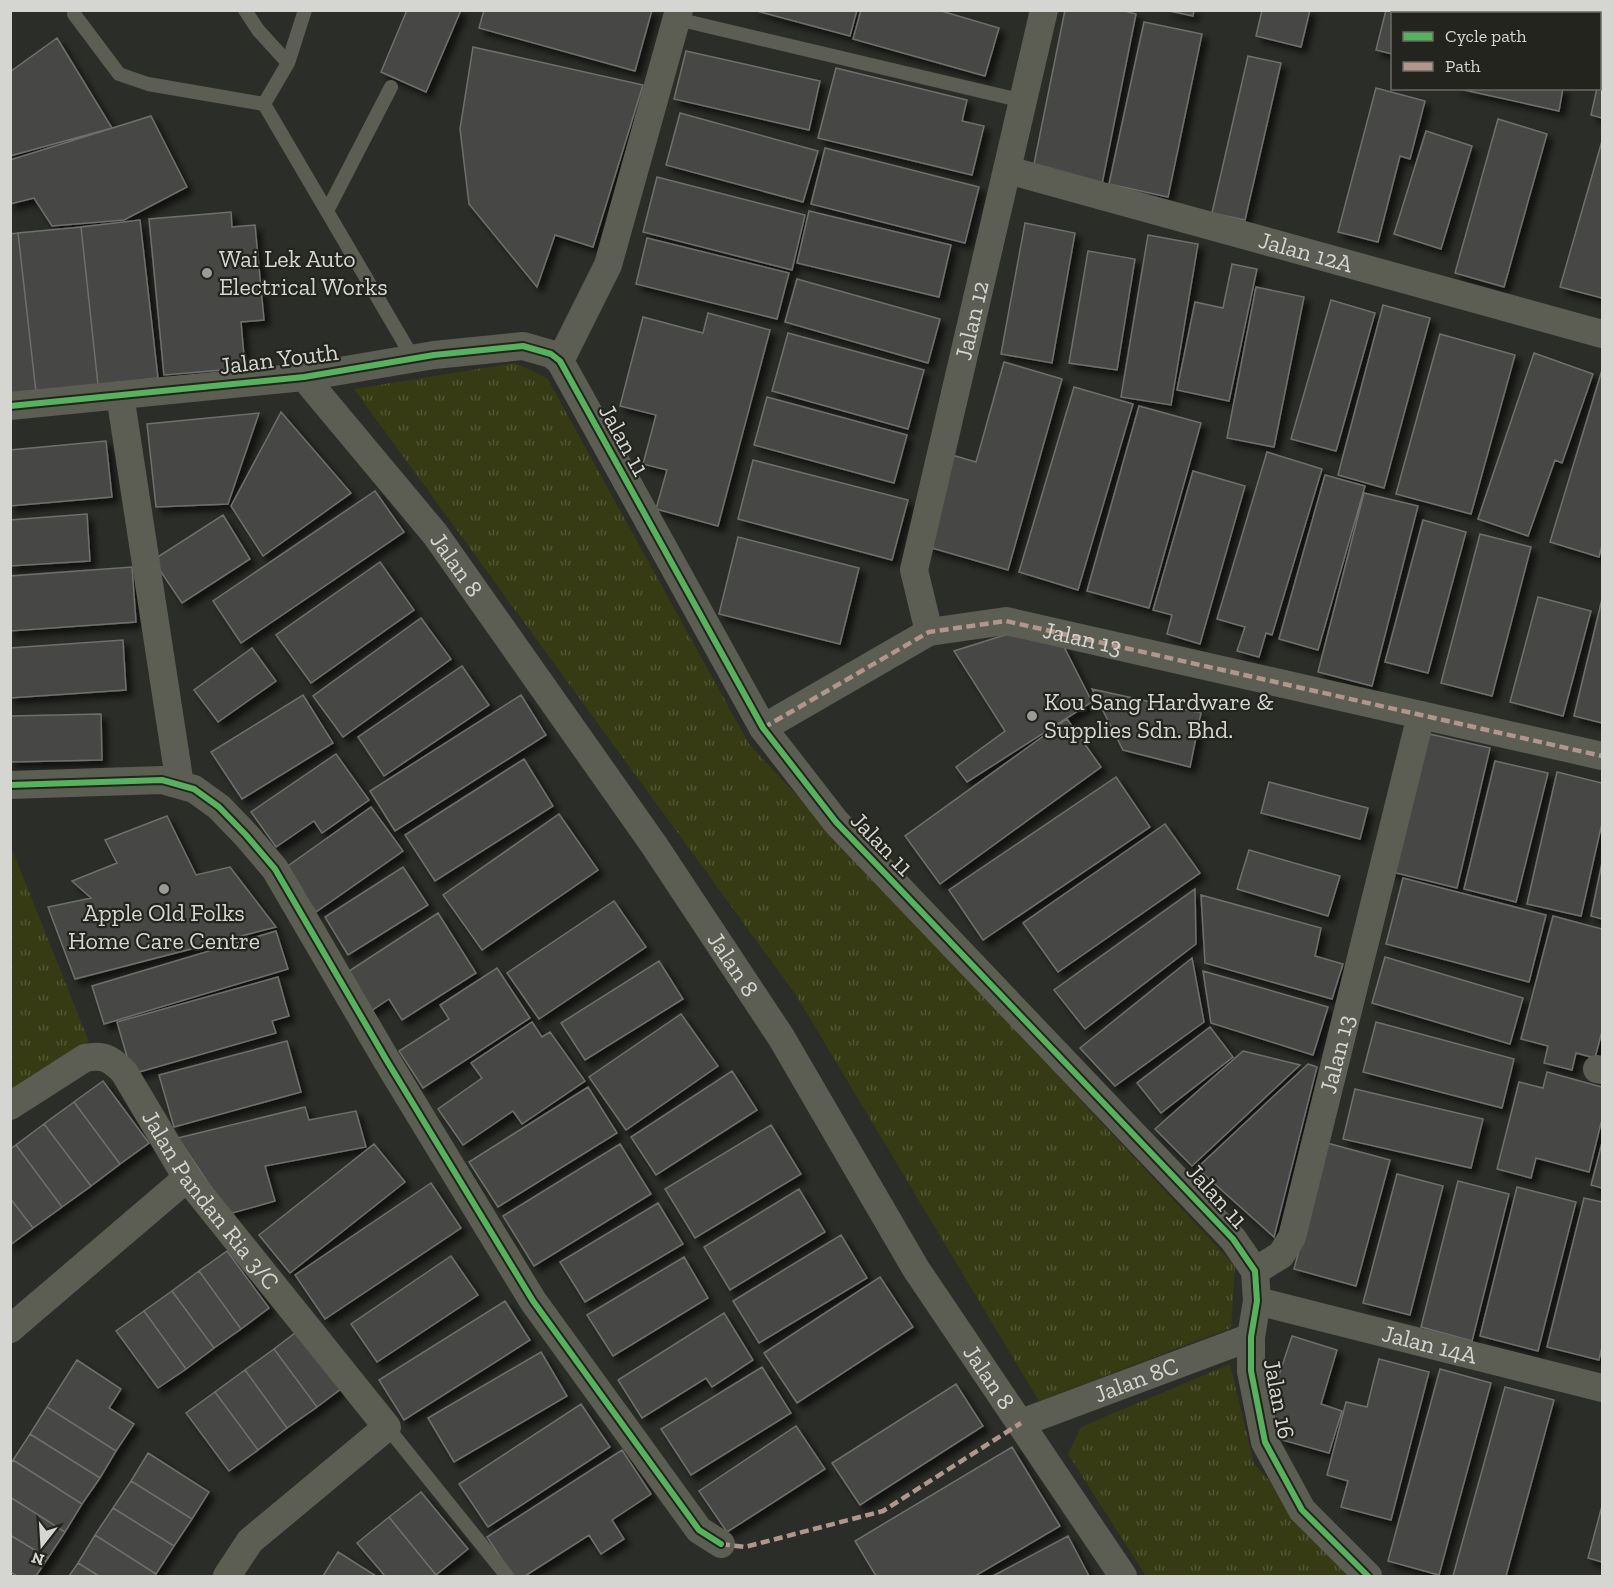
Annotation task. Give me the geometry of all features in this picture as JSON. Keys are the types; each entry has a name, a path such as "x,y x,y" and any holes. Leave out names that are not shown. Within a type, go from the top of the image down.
{"street":[{"name":"Jalan 12","path":"929,632 914,570 1044,10"},
{"path":"555,358 608,265 678,15"},
{"name":"Jalan 12A","path":"1008,170 1602,334"},
{"name":"Jalan Youth","path":"10,406 304,376 413,358 523,346 555,358"},
{"name":"Jalan 11","path":"555,358 763,728 836,822 1233,1239 1255,1271"},
{"name":"Jalan 8","path":"304,376 435,534 654,845 780,1037 916,1269 1123,1576"},
{"path":"120,395 180,785"},
{"name":"Jalan 13","path":"763,728 929,632 1006,621 1602,756"},
{"name":"Jalan 13","path":"1255,1271 1281,1255 1292,1237 1421,715"},
{"path":"10,785 162,780 194,789 219,807 275,869 387,1061 533,1301 699,1530 721,1544"},
{"name":"Jalan Pandan Ria 3/C","path":"10,1106 85,1058 98,1055 111,1059 124,1072 187,1178 387,1427"},
{"path":"10,1329 187,1178"},
{"path":"1255,1271 1257,1301"},
{"name":"Jalan 16","path":"1257,1301 1251,1337 1251,1371 1265,1442 1302,1510 1368,1576"},
{"name":"Jalan 14A","path":"1257,1301 1602,1388"},
{"name":"Jalan 8C","path":"1021,1423 1251,1337"},
{"path":"227,1576 250,1541 387,1427"}],"lane":[{"path":"245,10 258,30 288,63"},
{"path":"264,104 288,63 305,10"},
{"path":"74,14 119,74 148,84 264,104 413,358"},
{"path":"678,15 1023,101"},
{"path":"327,210 391,87"},
{"path":"387,1427 507,1576"}],"green space":[{"path":"515,363 547,378 749,744 1235,1266 1231,1328 1039,1401 796,995 354,389"},
{"path":"10,844 89,1042 11,1097 10,1097"},
{"path":"1230,1364 1254,1464 1357,1576 1146,1576 1068,1454 1081,1427"}],"building":[{"path":"407,10 461,10 426,92 381,72"},
{"path":"484,10 652,10 635,71 479,28"},
{"path":"753,10 857,10 850,36"},
{"path":"861,10 938,10 999,28 985,76 853,39"},
{"path":"1065,10 1121,10 1136,14 1102,184 1033,169"},
{"path":"1165,10 1194,10 1193,16"},
{"path":"1262,10 1310,10 1301,47 1256,36"},
{"path":"1386,10 1444,10 1444,12 1391,12 1391,54 1376,50"},
{"path":"1495,10 1580,10 1580,12 1494,12"},
{"path":"1144,22 1202,34 1168,197 1109,184"},
{"path":"57,38 112,128 10,156 10,72"},
{"path":"473,47 643,85 593,247 555,235 537,287 469,204 460,129"},
{"path":"686,51 820,81 809,130 674,99"},
{"path":"1248,56 1281,63 1245,220 1212,213"},
{"path":"1602,63 1602,118 1591,115 1597,90 1601,90"},
{"path":"836,68 967,100 962,121 984,126 972,175 818,138"},
{"path":"1376,88 1425,101 1410,159 1400,156 1378,242 1338,232"},
{"path":"1464,90 1563,90 1559,111"},
{"path":"680,113 818,151 803,202 666,165"},
{"path":"151,116 187,187 124,220 52,226 34,198 10,204 10,160"},
{"path":"1498,119 1547,134 1504,287 1455,273"},
{"path":"1426,131 1472,146 1441,249 1394,234"},
{"path":"1602,141 1602,298 1560,287"},
{"path":"825,148 979,187 965,243 811,204"},
{"path":"657,177 805,215 792,270 643,232"},
{"path":"809,211 951,245 939,297 797,263"},
{"name":"Wai Lek Auto Electrical Works","path":"231,212 232,227 255,225 264,320 241,322 245,368 164,375 149,219"},
{"path":"140,220 158,378 98,385 81,227"},
{"path":"1025,223 1075,233 1052,363 1001,354"},
{"path":"81,227 98,385 36,392 18,233"},
{"path":"18,233 36,392 10,395 10,234"},
{"path":"1148,235 1198,244 1171,405 1121,397"},
{"path":"647,238 789,273 777,319 636,284"},
{"path":"1088,251 1135,259 1117,370 1069,363"},
{"path":"1232,264 1257,269 1229,401 1177,390 1195,302 1223,308"},
{"path":"797,279 940,319 928,363 785,322"},
{"path":"1256,287 1304,297 1274,447 1227,438"},
{"path":"1331,300 1375,313 1336,451 1291,439"},
{"path":"1383,305 1430,318 1384,488 1338,475"},
{"path":"708,313 770,330 718,526 656,509 667,470 643,464 656,415 620,406 643,317 703,333"},
{"path":"788,333 924,370 908,429 772,391"},
{"path":"1440,334 1515,355 1471,514 1396,494"},
{"path":"1534,353 1593,374 1562,463 1555,460 1528,536 1478,519"},
{"path":"1004,362 1062,379 1008,570 925,546 952,455 976,462"},
{"path":"1602,370 1602,545 1599,557 1550,542"},
{"path":"1074,387 1133,404 1078,590 1019,572"},
{"path":"767,397 907,435 894,483 754,445"},
{"path":"1139,406 1201,423 1149,608 1087,591"},
{"path":"281,412 351,493 263,556 231,506"},
{"path":"259,413 228,504 156,507 147,424"},
{"path":"106,441 112,497 10,506 10,450"},
{"path":"1267,452 1322,469 1272,635 1266,633 1259,657 1237,651 1245,627 1217,619"},
{"path":"753,460 908,500 892,560 738,519"},
{"path":"1193,471 1245,486 1200,644 1167,634 1172,615 1153,610"},
{"path":"1325,475 1365,486 1318,650 1279,639"},
{"path":"375,491 404,532 241,643 213,601"},
{"path":"1364,493 1418,506 1372,686 1318,672"},
{"path":"87,514 90,561 10,566 10,520"},
{"path":"223,515 250,559 182,603 153,560"},
{"path":"1423,520 1466,532 1428,673 1385,662"},
{"path":"1480,534 1531,547 1492,696 1441,683"},
{"path":"738,537 859,568 840,644 719,614"},
{"path":"380,562 414,610 311,683 276,635"},
{"path":"132,567 136,622 10,631 10,576"},
{"path":"1538,597 1591,611 1563,716 1510,702"},
{"path":"1602,599 1602,723 1574,716"},
{"path":"421,618 451,659 343,737 313,696"},
{"name":"Kou Sang Hardware & Supplies Sdn. Bhd.","path":"1008,634 1063,645 1092,702 967,782 956,767 1005,731 954,651"},
{"path":"123,640 126,690 10,698 10,648"},
{"path":"252,648 276,681 218,722 194,690"},
{"path":"462,666 489,705 384,776 358,737"},
{"path":"1092,689 1201,713 1190,767 1123,750"},
{"path":"303,695 333,743 242,799 211,752"},
{"path":"521,695 546,735 395,831 370,791"},
{"path":"101,714 102,760 10,762 10,716"},
{"path":"1067,719 1101,767 940,884 905,836"},
{"path":"1421,732 1490,748 1457,888 1388,871"},
{"path":"336,754 369,800 322,833 314,821 276,847 251,812"},
{"path":"524,759 553,806 435,881 405,835"},
{"path":"1495,761 1548,773 1516,902 1464,889"},
{"path":"1557,772 1602,783 1602,823 1581,916 1527,904"},
{"path":"1116,777 1150,827 983,940 949,890"},
{"path":"1269,782 1368,808 1360,839 1261,813"},
{"path":"371,807 403,851 316,912 285,868"},
{"path":"559,814 598,870 482,950 443,895"},
{"name":"Apple Old Folks Home Care Centre","path":"167,816 196,875 230,867 276,927 75,979 48,907 91,898 72,881 117,863 105,840"},
{"path":"1165,824 1200,873 1058,972 1023,923"},
{"path":"1249,850 1340,876 1328,916 1237,889"},
{"path":"1602,863 1602,919 1591,916"},
{"path":"403,867 428,905 348,955 325,917"},
{"path":"1403,878 1546,915 1529,982 1386,944"},
{"path":"1195,889 1196,944 1085,1029 1054,990"},
{"path":"1201,895 1321,928 1315,956 1343,964 1332,999 1205,963"},
{"path":"614,901 646,947 539,1019 507,973"},
{"path":"438,913 476,973 402,1020 389,999 365,1015 340,977"},
{"path":"1553,916 1602,929 1602,1031 1595,1058 1576,1053 1572,1070 1544,1063 1548,1046 1521,1039"},
{"path":"276,931 288,969 104,1024 92,986"},
{"path":"1385,957 1523,998 1510,1044 1372,1003"},
{"path":"1192,958 1204,1022 1115,1086 1080,1048"},
{"path":"659,961 683,999 585,1060 561,1023"},
{"path":"497,968 530,1018 423,1088 399,1051 449,1019 440,1005"},
{"path":"1203,971 1328,1007 1313,1055 1211,1023"},
{"path":"278,977 289,1016 272,1021 276,1033 132,1074 117,1022"},
{"path":"681,1014 718,1066 626,1130 589,1077"},
{"path":"532,1022 542,1037 550,1032 585,1081 522,1124 513,1111 463,1145 438,1109 482,1078 471,1063"},
{"path":"1376,1022 1514,1059 1502,1108 1363,1072"},
{"path":"1210,1027 1233,1057 1161,1113 1137,1083"},
{"path":"287,1041 301,1092 174,1127 159,1075"},
{"path":"1243,1051 1300,1065 1192,1166 1155,1129"},
{"path":"1308,1064 1317,1067 1274,1237 1197,1168"},
{"path":"732,1071 757,1110 656,1175 631,1137"},
{"path":"1547,1072 1602,1087 1602,1119 1589,1172 1536,1158 1531,1178 1497,1169 1519,1082 1543,1088"},
{"path":"103,1081 149,1143 120,1164 74,1102"},
{"path":"588,1087 617,1133 498,1207 469,1162"},
{"path":"1355,1089 1483,1119 1471,1168 1343,1139"},
{"path":"74,1102 120,1164 91,1186 44,1124"},
{"path":"305,1107 309,1120 356,1111 366,1147 265,1166 275,1201 229,1214 178,1138"},
{"path":"44,1124 91,1186 62,1207 16,1145"},
{"path":"771,1125 801,1174 695,1238 665,1189"},
{"path":"1327,1143 1390,1160 1356,1286 1294,1269"},
{"path":"1602,1143 1602,1188 1591,1185"},
{"path":"374,1144 405,1182 290,1273 259,1235"},
{"path":"620,1144 651,1194 534,1266 503,1216"},
{"path":"16,1145 62,1207 33,1228 10,1198 10,1149"},
{"path":"1397,1174 1443,1186 1410,1315 1363,1303"},
{"path":"1458,1181 1509,1194 1472,1341 1421,1327"},
{"path":"431,1183 461,1228 325,1319 295,1275"},
{"path":"1517,1187 1576,1202 1538,1351 1480,1336"},
{"path":"799,1189 825,1232 730,1290 704,1247"},
{"path":"10,1198 33,1228 10,1245"},
{"path":"1584,1198 1602,1202 1602,1347 1599,1360 1547,1347"},
{"path":"658,1203 683,1244 585,1302 560,1262"},
{"path":"841,1235 867,1278 759,1343 733,1301"},
{"path":"227,1251 269,1308 241,1329 199,1271"},
{"path":"451,1256 478,1295 377,1362 351,1324"},
{"path":"684,1257 708,1298 613,1356 587,1315"},
{"path":"199,1271 241,1329 214,1348 172,1291"},
{"path":"880,1277 913,1327 797,1403 764,1353"},
{"path":"172,1291 214,1348 186,1369 144,1311"},
{"path":"505,1301 530,1340 404,1420 379,1380"},
{"path":"144,1311 186,1369 158,1388 116,1331"},
{"path":"724,1313 753,1360 712,1387 706,1378 642,1418 618,1380"},
{"path":"303,1327 346,1385 317,1407 274,1349"},
{"path":"1292,1336 1337,1350 1321,1404 1342,1411 1329,1453 1282,1440 1274,1419 1274,1390"},
{"path":"274,1349 317,1407 287,1428 245,1370"},
{"path":"541,1352 567,1396 454,1462 428,1418"},
{"path":"1379,1359 1429,1372 1391,1520 1341,1507 1348,1481 1327,1475 1346,1402 1367,1407"},
{"path":"77,1360 121,1389 109,1408 134,1424 116,1451 47,1407"},
{"path":"762,1367 791,1413 691,1475 661,1429"},
{"path":"1440,1369 1491,1383 1439,1575 1388,1561"},
{"path":"245,1370 287,1428 258,1450 215,1392"},
{"path":"956,1384 983,1426 860,1505 832,1463"},
{"path":"1505,1387 1554,1400 1506,1576 1453,1576"},
{"path":"215,1392 258,1450 229,1471 186,1413"},
{"path":"581,1404 610,1447 488,1527 459,1484"},
{"path":"47,1407 116,1451 100,1478 30,1434"},
{"path":"796,1426 825,1469 727,1532 699,1491"},
{"path":"30,1434 100,1478 82,1504 13,1460"},
{"path":"1012,1447 1060,1526 975,1576 876,1576 855,1541"},
{"path":"622,1450 651,1494 612,1520 624,1539 601,1554 589,1535 525,1576 513,1576 487,1537"},
{"path":"148,1453 209,1492 192,1519 131,1481"},
{"path":"13,1460 82,1504 65,1532 10,1497 10,1464"},
{"path":"131,1481 192,1519 174,1546 113,1508"},
{"path":"421,1492 468,1549 436,1575 389,1517"},
{"path":"10,1497 65,1532 48,1558 10,1535"},
{"path":"1602,1506 1602,1562 1588,1558"},
{"path":"113,1508 174,1546 156,1574 95,1535"},
{"path":"389,1517 436,1575 385,1576 357,1543"},
{"path":"10,1535 48,1558 36,1576 17,1576 10,1572"},
{"path":"95,1535 156,1574 155,1576 99,1576 78,1563"},
{"path":"1068,1536 1089,1576 993,1576"},
{"path":"338,1552 376,1576 323,1576"},
{"path":"78,1563 99,1576 69,1576"}],"marked path":[{"path":"763,728 929,632 1006,621 1602,756"},
{"path":"721,1544 745,1547 883,1511 1021,1423"}],"cycle path":[{"path":"10,406 304,377 434,355 523,346 551,354 560,361 763,728 836,822 1233,1239 1255,1271 1257,1301 1251,1337 1251,1371 1265,1442 1302,1510 1368,1576"},
{"path":"10,785 162,780 194,789 219,807 246,835 275,869 387,1061 533,1301 699,1530 721,1544"}],"place":[{"name":"Wai Lek Auto Electrical Works","path":"207,273"},
{"name":"Kou Sang Hardware & Supplies Sdn. Bhd.","path":"1032,716"},
{"name":"Apple Old Folks Home Care Centre","path":"164,889"}]}
